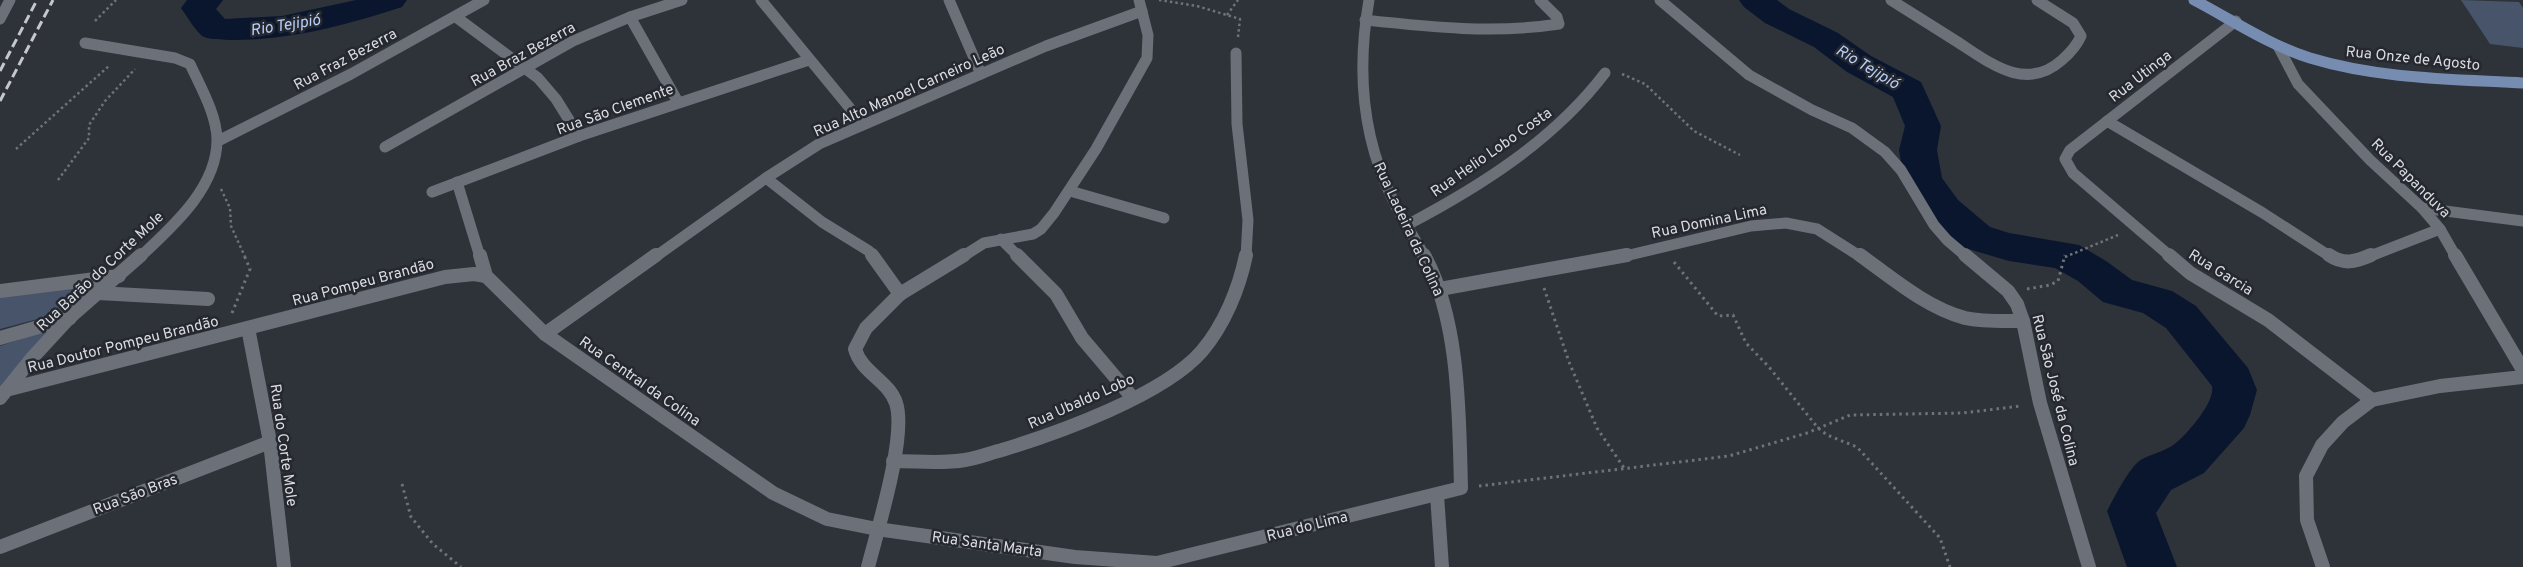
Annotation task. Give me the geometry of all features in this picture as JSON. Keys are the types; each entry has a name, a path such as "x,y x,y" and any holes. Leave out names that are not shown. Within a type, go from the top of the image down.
{"main road":[{"name":"Rua Onze de Agosto","path":"2194,0 2236,21 2278,46 2309,58 2352,68 2394,74 2523,83"}],"street":[{"path":"0,19 10,0"},
{"name":"Rua Fraz Bezerra","path":"218,141 456,17 484,0"},
{"name":"Rua Braz Bezerra","path":"385,147 573,41 630,16 682,0"},
{"path":"761,0 863,124"},
{"path":"949,0 981,74"},
{"name":"Rua Ladeira da Colina","path":"1370,0 1365,20 1362,63 1364,97 1374,155 1393,200 1440,289 1456,378 1461,488"},
{"path":"1365,20 1452,29 1496,30 1556,26 1559,24 1557,17 1540,0"},
{"name":"Rua São José da Colina","path":"1660,0 1749,75 1812,110 1852,128 1885,152 1901,170 1926,213 1947,240 2008,291 2017,304 2023,321 2040,403 2089,567"},
{"path":"1891,0 1984,60 2015,75 2032,76 2047,71 2058,64 2079,41 2081,36 2079,30 2065,17 2037,0"},
{"path":"868,567 893,461 899,416 897,403 890,391 857,356 855,349 860,336 900,294 984,243 1001,239 1026,237 1041,229 1070,191 1147,58 1148,35 1141,6"},
{"name":"Rua Alto Manoel Carneiro Leão","path":"545,334 766,178 819,144 1141,6"},
{"path":"630,16 678,102"},
{"path":"456,17 477,34 526,67 549,89 579,136"},
{"name":"Rua Utinga","path":"2065,159 2070,150 2236,21"},
{"path":"85,43 175,58 190,64 207,105 218,141"},
{"name":"Rua Papanduva","path":"2278,46 2298,84 2310,98 2370,160 2422,208 2440,229 2523,370"},
{"name":"Rua Ubaldo Lobo","path":"893,461 962,461 1023,444 1096,416 1194,360 1220,325 1235,292 1247,253 1247,211 1237,128 1236,53"},
{"name":"Rua São Clemente","path":"432,192 579,136 809,60"},
{"name":"Rua Helio Lobo Costa","path":"1407,225 1434,212 1528,148 1591,94 1605,73"},
{"path":"2107,121 2262,213 2339,262 2359,260 2440,229"},
{"name":"Rua Barão do Corte Mole","path":"3,394 70,318 119,276 179,219 198,193 209,172 218,141"},
{"name":"Rua Garcia","path":"2065,159 2073,173 2190,273 2268,320 2372,400"},
{"path":"766,178 822,222 869,252 900,294"},
{"name":"Rua Central da Colina","path":"457,182 486,276 545,334 774,493 827,519 877,529"},
{"path":"1070,191 1164,218"},
{"path":"2422,208 2523,220"},
{"name":"Rua Domina Lima","path":"1440,289 1662,248 1745,228 1798,223 1816,228 1832,236 1914,292 1963,317 1982,320 2023,321"},
{"path":"1001,239 1056,294 1082,338 1132,397"},
{"name":"Rua Pompeu Brandão","path":"248,328 445,278 474,274 486,276"},
{"path":"0,291 119,276"},
{"path":"98,294 208,299"},
{"path":"0,338 70,318"},
{"name":"Rua Doutor Pompeu Brandão","path":"3,394 248,328"},
{"name":"Rua do Corte Mole","path":"248,328 270,442 284,567"},
{"path":"2323,567 2307,520 2306,476 2322,446 2343,422 2372,400 2440,386 2523,377"},
{"name":"Rua São Bras","path":"0,547 270,442"},
{"name":"Rua do Lima","path":"1157,565 1461,488"},
{"path":"1437,495 1442,567"},
{"name":"Rua Santa Marta","path":"877,529 1075,557 1157,565"}],"path":[{"path":"95,21 116,0"},
{"path":"1159,0 1197,6 1240,19 1236,53"},
{"path":"1227,15 1238,0"},
{"path":"16,149 40,130 85,86 128,50"},
{"path":"58,180 89,138 89,125 105,102 128,75 150,55"},
{"path":"1605,73 1616,71 1645,84 1694,131 1740,155"},
{"path":"209,172 224,192 230,208 230,226 250,269 235,302 226,335"},
{"path":"2008,291 2050,285 2058,281 2065,255 2138,228"},
{"path":"1662,248 1702,293 1718,316 1733,315 1746,343 1769,367 1818,428 1828,437 1846,440 1857,447 1940,538 1950,567"},
{"path":"1538,270 1569,362 1597,428 1624,468"},
{"path":"1461,488 1729,456 1818,428 1850,415 1962,413 2040,403"},
{"path":"402,484 411,517 434,544 461,567"}],"shaded area":[{"path":"2461,0 2519,2 2523,8 2523,48 2490,44"},
{"path":"105,281 76,306 64,312 0,329 0,294"},
{"path":"42,332 47,333 0,390 0,346"}],"waterway":[{"name":"Rio Tejipió","path":"206,0 198,8 215,29 260,28 304,23 348,13 390,0"},
{"path":"1756,0 1777,16 1826,40 1859,64 1908,90 1923,126 1918,150 1923,180 1944,210 1976,237 2009,247 2065,255 2092,271 2118,291 2157,302 2181,317 2232,380 2235,390 2228,415 2188,460 2155,476 2131,511 2152,567"}],"railway":[{"path":"0,71 37,0"},
{"path":"0,101 53,0"}]}
